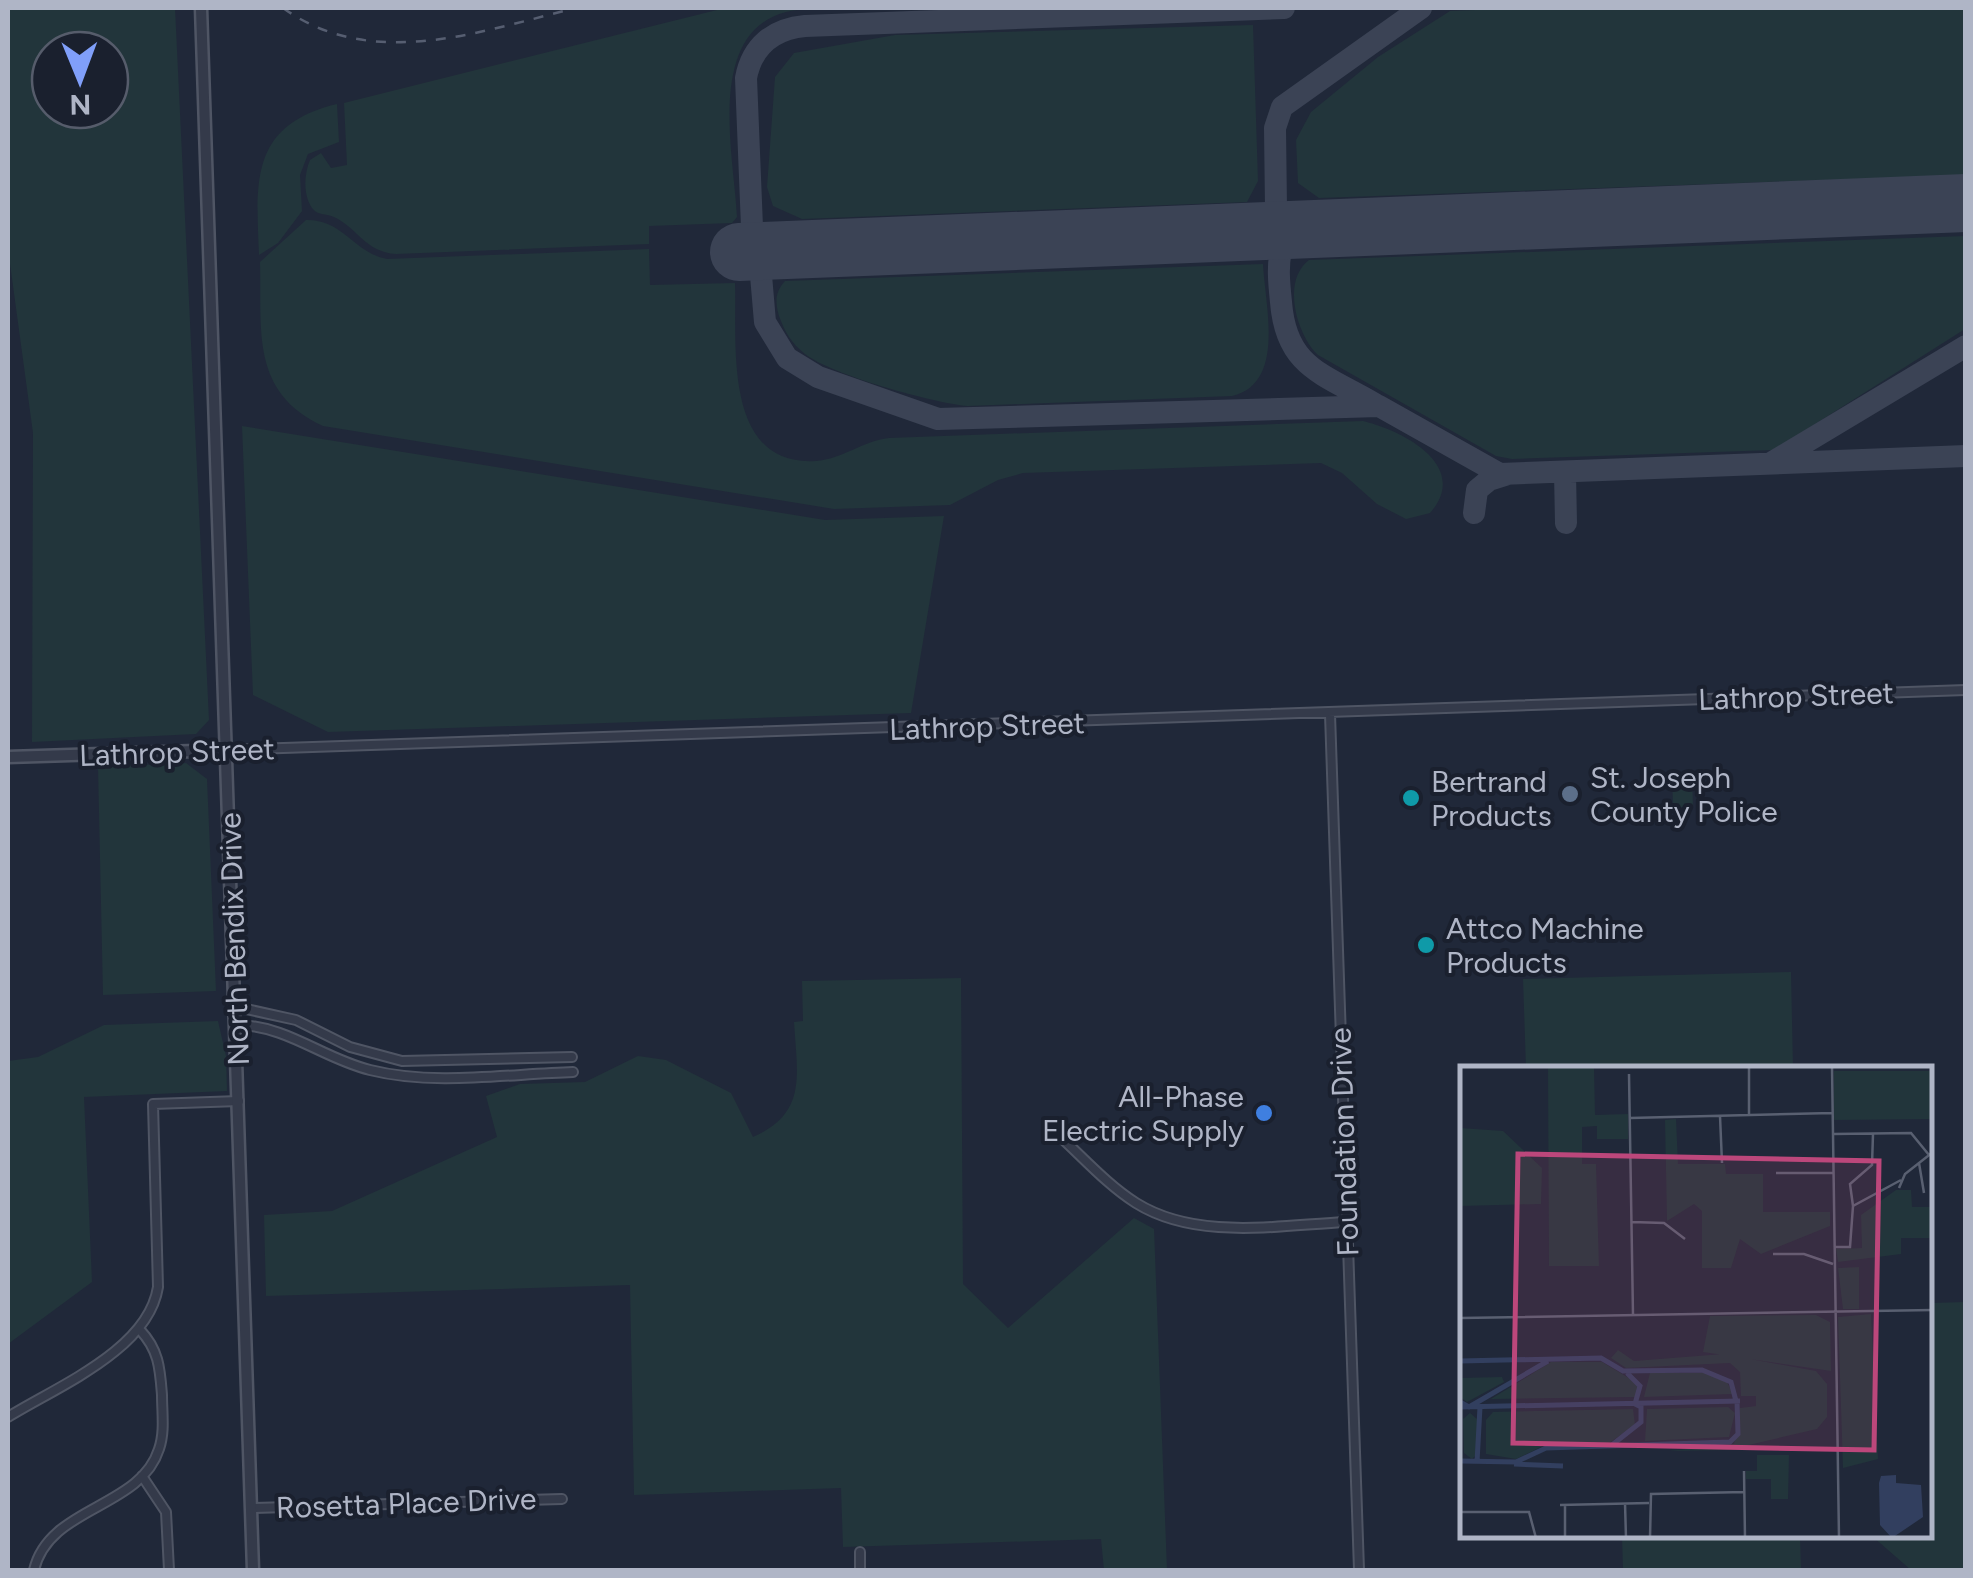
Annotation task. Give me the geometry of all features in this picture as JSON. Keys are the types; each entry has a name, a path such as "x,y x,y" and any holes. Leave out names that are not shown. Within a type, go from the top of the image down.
{"street":[{"name":"North Bendix Drive","path":"201,8 238,1026 253,1570"},
{"name":"Lathrop Street","path":"8,757 1966,690"},
{"name":"Foundation Drive","path":"1330,714 1359,1570"},
{"path":"237,1006 296,1020 350,1048 402,1060 572,1057"},
{"path":"238,1026 272,1028 345,1062 387,1074 432,1077 573,1072"},
{"path":"8,1417 140,1330 152,1311 158,1287 153,1104 240,1101"},
{"path":"1055,1132 1120,1192 1172,1220 1221,1227 1347,1222"},
{"path":"34,1570 52,1536 142,1476 159,1451 163,1423 158,1358 140,1330"},
{"path":"142,1476 166,1512 169,1570"},
{"name":"Rosetta Place Drive","path":"251,1508 562,1499"},
{"path":"860,1552 860,1570"}],"shaded area":[{"path":"8,8 175,8 209,720 196,734 32,742 33,433 8,249"},
{"path":"725,8 817,8 786,12 761,24 744,44 734,70 730,99 737,217 732,223 649,226 649,244 396,254 369,245 343,222 317,212 309,203 305,184 310,160 321,153 331,168 347,165 344,103"},
{"path":"1965,8 1965,175 1319,198 1298,183 1296,140 1311,112 1378,57 1450,11"},
{"path":"1253,25 1258,181 1247,202 802,219 773,206 767,187 775,77 794,53 895,35"},
{"path":"337,104 339,142 308,154 300,175 302,211 278,243 259,255 259,180 273,141 309,113"},
{"path":"306,220 330,225 376,256 387,259 649,249 650,285 735,283 741,397 750,423 764,444 786,458 826,460 889,438 1363,421 1397,433 1427,453 1443,480 1441,496 1430,513 1406,519 1377,504 1342,473 1321,463 1023,473 998,480 950,505 834,509 323,426 299,412 283,396 265,357 262,335 260,262"},
{"path":"1965,236 1965,329 1774,450 1512,459 1496,456 1318,355 1304,335 1295,308 1296,281 1309,260"},
{"path":"1263,264 1268,321 1266,360 1260,376 1249,388 1232,396 952,404 884,387 818,362 792,341 777,306 778,293 785,281"},
{"path":"242,426 825,520 944,516 911,713 328,732 253,695"},
{"path":"186,763 207,779 216,991 103,995 98,767"},
{"path":"1672,774 1692,774 1693,807 1673,807"},
{"path":"1791,972 1793,1066 1526,1066 1523,979"},
{"path":"961,978 963,1284 1008,1328 1134,1218 1154,1229 1167,1570 1104,1570 1101,1539 843,1547 841,1488 634,1495 630,1285 266,1296 264,1215 332,1211 497,1137 486,1096 520,1084 585,1082 638,1056 666,1060 731,1093 753,1137 771,1127 791,1104 797,1075 794,1022 803,1021 802,981"},
{"path":"218,1021 226,1056 227,1091 84,1097 92,1282 8,1344 8,1061 38,1057 104,1025"},
{"path":"1965,1302 1965,1570 1911,1570 1874,1538 1933,1538 1933,1303"},
{"path":"1622,1538 1800,1538 1801,1570 1623,1570"}],"taxiway":[{"path":"753,252 746,78 753,57 774,35 805,26 1284,8"},
{"path":"1312,228 1287,220 1276,208 1275,128 1282,107 1421,8"},
{"path":"1312,228 1282,246 1279,274 1284,324 1299,355 1311,366 1375,404"},
{"path":"759,252 765,322 787,358 818,377 938,419 1379,406 1500,474 1966,456"},
{"path":"1771,463 1966,346"},
{"path":"1565,473 1566,523"},
{"path":"1474,513 1477,490 1489,480 1508,474"}],"runway":[{"path":"739,252 1966,203"}],"railway":[{"path":"283,8 317,27 353,38 390,42 465,35 576,8"}],"place":[{"name":"St. Joseph County Police","path":"1570,794"},
{"name":"Bertrand Products","path":"1411,798"},
{"name":"Attco Machine Products","path":"1426,945"},
{"name":"All-Phase Electric Supply","path":"1264,1113"}]}
